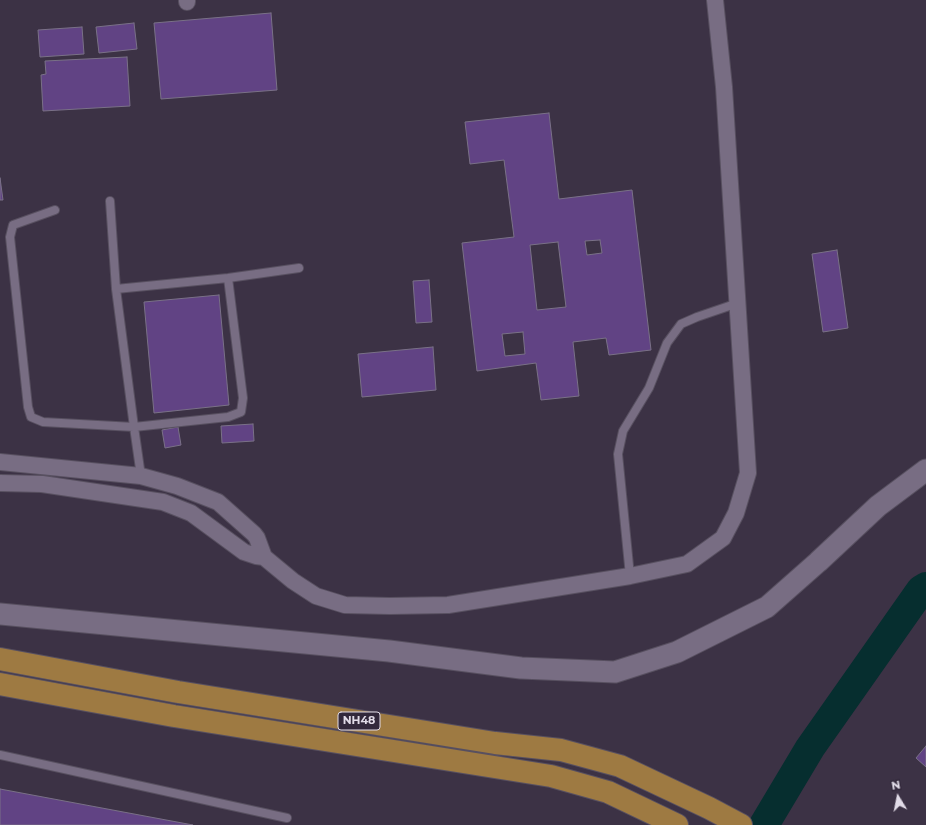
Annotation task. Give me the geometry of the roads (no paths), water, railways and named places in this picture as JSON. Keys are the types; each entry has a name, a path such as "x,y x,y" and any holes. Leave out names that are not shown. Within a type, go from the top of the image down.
{"highway":[{"name":"NH48","path":"0,659 186,693 495,742 561,750 620,766 709,808 741,825"},
{"name":"NH48","path":"0,684 174,716 551,776 608,792 676,825"}],"street":[{"path":"0,462 141,476 177,486 218,502 254,534 264,557 293,581 316,596 345,605 448,605 630,576 687,564 723,538 736,513 748,473 724,86 715,0"},
{"path":"0,614 389,650 521,668 615,672 677,652 767,607 878,506 926,470"},
{"path":"0,483 42,484 163,502 191,513 244,552 264,557"}],"lane":[{"path":"110,201 116,289 141,476"},
{"path":"55,210 13,225 10,237 28,407 31,417 43,422 134,427 228,417 241,412 243,398 228,278"},
{"path":"116,289 228,278 299,268"},
{"path":"630,576 618,454 624,431 649,388 667,343 681,324 738,303"},
{"path":"0,755 287,818"}],"waterway":[{"path":"764,825 810,748 921,590 926,587"}]}
